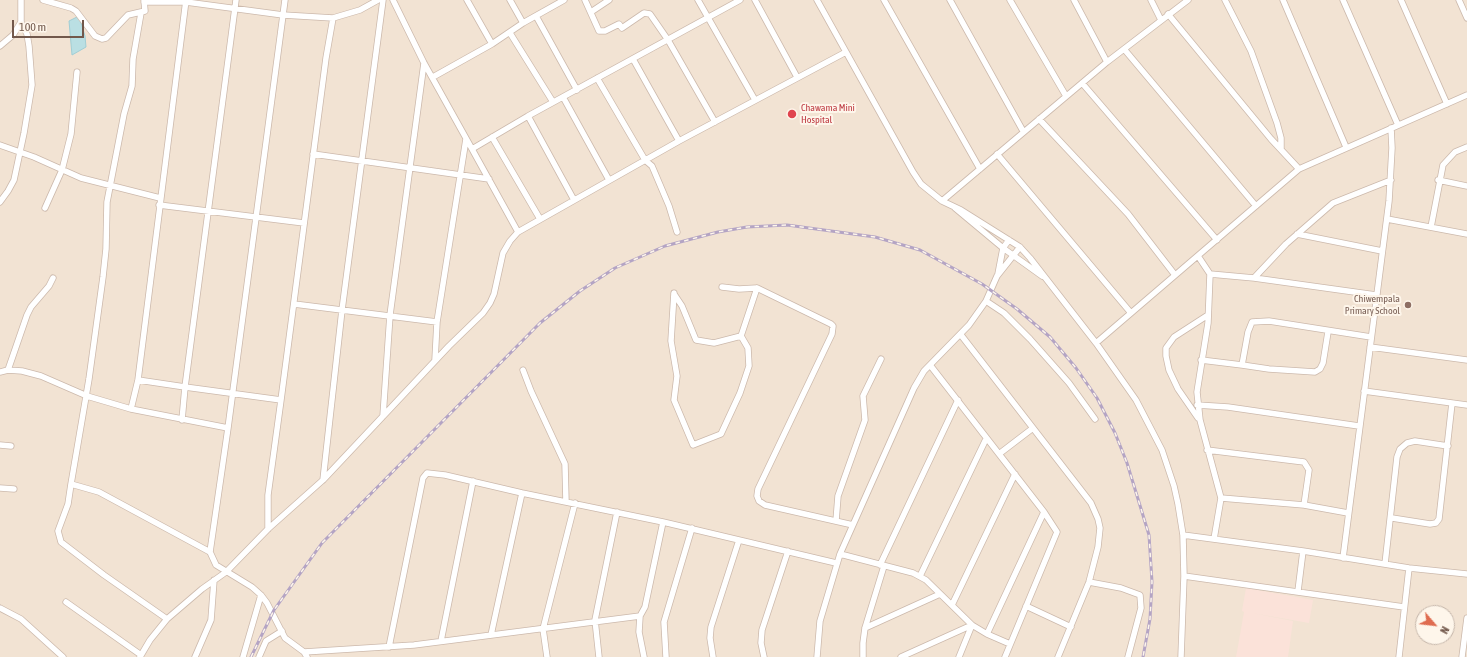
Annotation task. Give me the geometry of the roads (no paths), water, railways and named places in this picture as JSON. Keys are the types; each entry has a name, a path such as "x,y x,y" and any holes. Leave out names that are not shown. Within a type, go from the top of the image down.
{"street":[{"path":"0,202 8,192 14,180 30,97 32,72 27,34 21,22 21,0"},
{"path":"43,0 70,7 76,11 95,36 102,39 106,38 128,15 142,12"},
{"path":"70,7 71,0"},
{"path":"182,420 185,387 236,0"},
{"path":"285,0 233,393 210,552 213,561 226,572 252,587 261,595 267,603 285,638 306,655 354,648 389,647 491,636 595,620 640,616"},
{"path":"167,619 104,575 59,539 58,531 68,504 86,396 103,277 106,249 107,202 112,187 123,119 132,86 133,59 142,12 145,8 144,1 186,1 283,15 333,18 360,10 378,0"},
{"path":"323,480 342,310 383,0"},
{"path":"393,0 424,62 518,232"},
{"path":"467,0 492,44"},
{"path":"510,0 523,23"},
{"path":"433,77 492,44 523,23 564,0"},
{"path":"584,0 599,31 605,31 619,24 622,28 647,12 650,14 668,40 715,122"},
{"path":"591,12 609,0"},
{"path":"698,0 755,100"},
{"path":"472,149 553,102 740,0"},
{"path":"754,0 797,77"},
{"path":"817,0 913,172 922,184 955,208 1003,248 1044,278"},
{"path":"884,0 980,169"},
{"path":"950,0 1023,131"},
{"path":"1010,0 1066,96"},
{"path":"1074,0 1107,62"},
{"path":"1151,0 1161,20"},
{"path":"942,200 1107,62 1188,0"},
{"path":"1225,0 1251,51 1281,138 1281,149"},
{"path":"1283,0 1346,147"},
{"path":"1343,0 1398,125"},
{"path":"1401,0 1447,104"},
{"path":"1459,0 1467,18"},
{"path":"131,409 138,380 186,1"},
{"path":"1168,14 1266,134 1300,169"},
{"path":"536,16 577,90"},
{"path":"268,529 268,495 333,18"},
{"path":"0,46 13,35 21,22"},
{"path":"510,33 553,102"},
{"path":"1124,49 1256,206"},
{"path":"66,602 140,656 157,629 167,619 214,580 226,572 268,529 323,480 435,360 483,313 490,302 503,253 510,241 518,232 645,160 846,52"},
{"path":"633,59 680,141"},
{"path":"383,416 390,315 424,62"},
{"path":"45,208 62,170 71,134 77,72"},
{"path":"597,78 645,160 652,166 669,206 677,232"},
{"path":"1082,83 1217,240"},
{"path":"1096,343 1300,169 1346,147 1467,96"},
{"path":"563,97 609,180"},
{"path":"528,116 574,200"},
{"path":"1039,119 1128,214 1175,276"},
{"path":"1343,558 1387,219 1391,180 1391,128"},
{"path":"492,137 540,219"},
{"path":"435,360 437,322 466,139"},
{"path":"0,145 81,178 160,198"},
{"path":"1431,227 1438,180 1443,165 1455,152 1467,147"},
{"path":"314,154 409,166 489,180"},
{"path":"997,154 1131,313"},
{"path":"1254,278 1297,234 1333,203 1391,180"},
{"path":"1438,180 1467,186"},
{"path":"160,206 304,224"},
{"path":"955,208 961,210 1020,247 1030,258 1044,278 1096,343 1136,400 1162,450 1174,486 1182,535 1184,576 1181,657"},
{"path":"1387,219 1467,234"},
{"path":"1297,234 1382,252"},
{"path":"817,657 820,621 836,563 914,388 924,371 961,335 986,301 997,276 1003,248 1009,240"},
{"path":"997,276 1020,247"},
{"path":"1198,256 1210,274 1208,315 1197,392 1197,405 1207,450 1221,498 1214,539"},
{"path":"1210,274 1254,278 1376,295"},
{"path":"8,370 27,315 31,307 49,286 53,278"},
{"path":"722,287 739,289 757,288 831,324 833,330 758,489 757,496 765,505 852,525"},
{"path":"741,336 714,343 696,340 682,306 674,293 671,341 677,376 674,400 693,445 721,434 740,393 749,366 748,348 741,336 757,288"},
{"path":"986,301 1004,313 1025,333 1069,383 1095,418"},
{"path":"294,304 437,322"},
{"path":"1200,420 1178,388 1169,370 1166,348 1174,337 1208,315"},
{"path":"1242,365 1248,332 1252,322 1269,321 1328,332 1371,337"},
{"path":"1201,360 1269,369 1316,372 1320,369 1323,363 1328,332"},
{"path":"961,335 1091,503 1098,519 1100,528 1098,547 1089,582 1058,657"},
{"path":"1370,347 1467,360"},
{"path":"836,521 838,496 865,420 863,396 881,359"},
{"path":"930,364 986,439 1044,512 1057,532 1005,657"},
{"path":"0,372 8,370 22,371 41,376 86,396 131,409 228,428"},
{"path":"523,370 531,391 565,464 566,502"},
{"path":"138,380 281,400"},
{"path":"1364,391 1467,405"},
{"path":"863,657 862,643 865,628 882,565 958,400"},
{"path":"1392,518 1430,524 1436,523 1439,519 1452,403"},
{"path":"1197,405 1228,407 1359,426"},
{"path":"998,454 1032,428"},
{"path":"920,576 986,439"},
{"path":"1385,564 1392,518 1398,457 1403,446 1415,441 1448,446"},
{"path":"0,445 11,446"},
{"path":"1207,450 1304,462 1309,470 1304,505"},
{"path":"389,647 425,475 434,473 522,493 692,528 836,563"},
{"path":"952,605 1015,474"},
{"path":"441,641 473,481"},
{"path":"71,484 99,492 210,552"},
{"path":"0,488 14,488"},
{"path":"491,636 522,493"},
{"path":"1221,498 1304,505 1348,513"},
{"path":"547,657 543,629 575,503"},
{"path":"599,657 595,620 616,512"},
{"path":"987,634 1044,512"},
{"path":"644,657 639,632 640,616 645,607 663,522"},
{"path":"666,657 664,622 692,528"},
{"path":"1182,535 1303,551 1410,568 1467,574"},
{"path":"713,657 710,638 711,626 739,540"},
{"path":"764,657 761,643 762,630 788,551"},
{"path":"1298,591 1303,551"},
{"path":"840,554 920,576 952,605 972,626 1010,644"},
{"path":"1399,657 1410,568"},
{"path":"1184,576 1404,607"},
{"path":"195,657 211,620 214,580"},
{"path":"1089,582 1121,588 1140,595 1141,608 1128,657"},
{"path":"865,628 940,594"},
{"path":"244,656 261,595"},
{"path":"1026,606 1071,627"},
{"path":"0,608 21,619 64,657"},
{"path":"1462,657 1467,618"},
{"path":"901,657 972,626"},
{"path":"959,657 972,626"},
{"path":"259,657 266,641 282,631"}],"water":[{"path":"79,16 85,36 86,47 72,55 69,21"}],"railway":[{"path":"251,657 274,610 322,543 540,323 580,291 615,268 665,246 718,232 747,227 787,225 875,237 920,250 982,284 1017,309 1050,337 1076,368 1097,398 1115,433 1127,463 1149,535 1152,582 1150,619 1143,657"}],"place":[{"name":"Chawama Mini Hospital","path":"792,114"},
{"name":"Chiwempala Primary School","path":"1408,305"}]}
